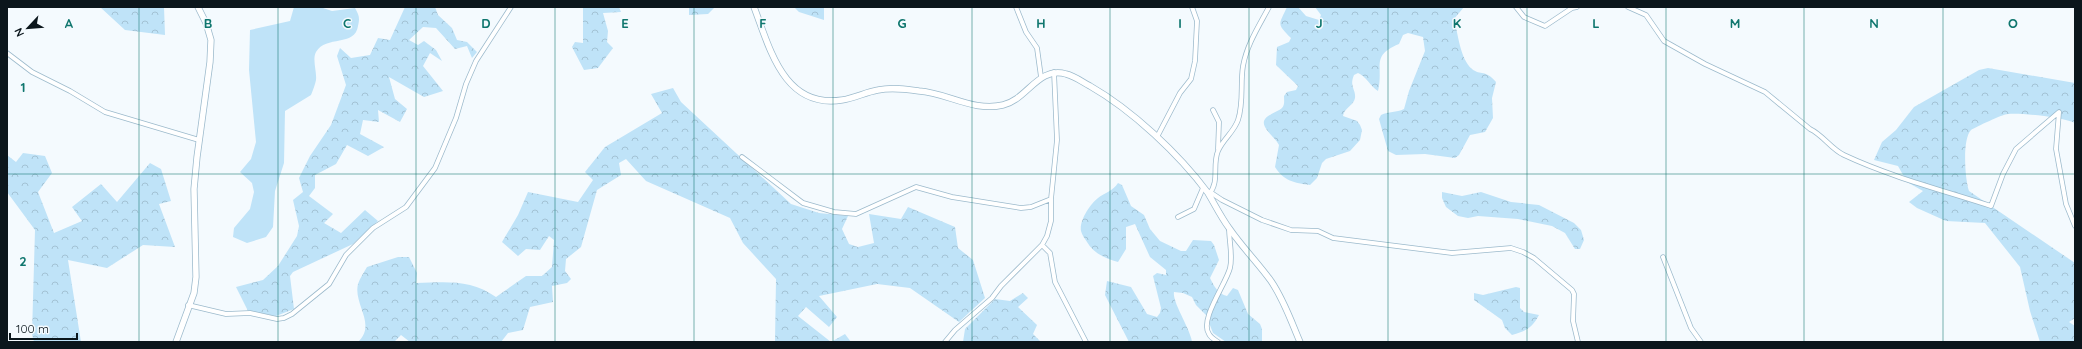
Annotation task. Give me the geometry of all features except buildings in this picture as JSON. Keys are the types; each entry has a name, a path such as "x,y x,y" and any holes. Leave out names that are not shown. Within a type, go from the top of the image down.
{"street":[{"path":"176,342 188,305 194,293 196,277 194,201 199,140 210,62 211,40 206,23 198,7"},
{"path":"188,305 226,314 250,312 277,319 284,318 292,314 328,284 346,255 373,228 406,207 435,168 456,118 466,84 476,61 511,7"},
{"path":"754,7 770,50 786,78 800,92 816,99 840,100 893,88 923,91 988,107 1002,105 1017,100 1041,77 1054,72 1066,74 1096,89 1136,117 1157,137 1209,193 1262,220 1291,230 1318,232 1333,238 1452,253 1511,248 1523,252 1534,258 1572,290 1574,294 1573,321 1578,342"},
{"path":"1016,7 1026,32 1037,48 1040,60 1041,77"},
{"path":"1157,137 1180,93 1191,79 1195,61 1197,21 1192,7"},
{"path":"1218,150 1236,125 1242,99 1242,76 1246,55 1256,31 1269,7"},
{"path":"1516,7 1524,17 1545,26 1572,8 1577,7"},
{"path":"1628,7 1646,15 1664,41 1705,64 1765,92 1842,154 1883,171 1992,206 2002,174 2016,149 2059,112 2056,149 2066,204 2075,226"},
{"path":"7,53 32,72 70,91 106,112 199,140"},
{"path":"945,342 955,330 992,298 1001,286 1042,245 1050,225 1057,140 1054,72"},
{"path":"1209,193 1216,180 1215,169 1218,150 1219,122 1213,110"},
{"path":"742,157 803,203 820,209 845,214 856,214 866,211 916,187 952,197 1021,208 1031,207 1051,199"},
{"path":"1178,217 1194,209 1203,188"},
{"path":"1209,193 1229,228 1274,288 1286,308 1300,342"},
{"path":"1218,342 1209,335 1206,325 1212,306 1229,270 1231,260 1229,228"},
{"path":"1042,245 1050,253 1055,282 1086,342"},
{"path":"1663,257 1691,328 1702,342"}],"green space":[{"path":"100,7 164,7 165,35 125,30"},
{"path":"294,7 320,7 332,11 355,8 359,17 359,23 356,32 352,37 326,44 316,52 314,58 316,80 311,95 285,111 284,163 275,191 273,227 266,237 247,243 233,237 234,228 250,209 254,192 252,183 240,172 251,159 256,142 249,70 250,30 290,21"},
{"path":"405,7 435,7 438,15 452,28 457,40 467,42 477,52 472,58 467,46 455,49 436,28 423,27 409,40 418,45 424,41 436,50 442,61 430,53 423,66 443,91 424,97 389,77 395,99 407,109 400,122 378,110 379,122 363,120 360,134 384,147 368,156 347,145 336,164 315,175 315,188 309,196 333,214 324,223 341,233 365,210 378,221 353,244 293,272 290,276 294,309 276,316 248,311 236,287 263,280 278,266 297,236 299,226 293,200 303,192 299,178 310,156 331,125 346,85 337,56 340,48 351,58 370,55 378,38 390,40"},
{"path":"583,7 619,7 621,12 603,13 608,31 607,42 613,48 598,68 584,70 572,47 575,42 583,43"},
{"path":"689,7 715,7 708,14 689,15"},
{"path":"794,7 824,7 824,20 799,12"},
{"path":"1287,7 1298,7 1306,16 1319,20 1321,15 1315,7 1464,7 1454,19 1462,52 1468,65 1472,69 1489,75 1496,82 1492,98 1493,118 1485,132 1470,135 1459,155 1455,158 1425,154 1396,155 1388,151 1379,119 1381,115 1404,109 1409,91 1425,51 1423,37 1408,33 1403,35 1399,44 1390,48 1381,58 1378,91 1361,74 1358,73 1354,75 1352,85 1355,98 1343,116 1357,121 1360,125 1362,130 1360,140 1350,151 1326,159 1322,163 1317,178 1310,185 1294,182 1286,178 1278,172 1275,167 1279,145 1265,127 1264,120 1266,117 1283,107 1284,96 1287,92 1296,90 1298,86 1276,65 1277,47 1289,42 1291,38 1280,24"},
{"path":"1988,68 2075,83 2075,123 2042,116 2023,114 2005,115 1971,130 1966,142 1965,160 1966,178 1969,191 2075,263 2075,318 2069,322 2075,326 2075,342 2040,342 2030,311 2020,267 1985,223 1946,221 1917,208 1909,202 1923,191 1907,182 1898,166 1874,160 1882,142 1896,130 1914,107 1979,70"},
{"path":"673,88 681,102 791,204 819,213 848,216 842,229 849,244 858,247 874,243 869,214 901,219 908,207 955,227 958,248 973,260 985,298 959,322 910,288 877,284 819,296 837,317 829,327 806,307 798,316 831,342 775,342 776,279 743,243 730,218 646,181 626,159 619,163 621,175 597,190 581,247 566,259 565,271 571,279 567,283 552,286 553,302 530,307 523,330 508,333 501,342 410,342 401,335 394,342 358,342 363,335 365,321 357,291 358,284 367,267 398,257 409,257 417,273 416,283 448,282 468,284 487,291 496,297 526,276 542,276 552,267 554,240 549,236 540,250 526,249 518,256 502,242 518,215 528,192 578,202 593,180 585,172 605,147 662,113 651,94"},
{"path":"23,153 45,156 52,173 38,192 54,233 82,221 72,207 101,184 117,202 150,163 161,169 171,201 159,204 175,247 143,245 107,268 68,260 81,342 34,342 32,334 35,230 7,192 7,155 16,162"},
{"path":"1118,183 1122,185 1131,206 1144,215 1150,229 1160,241 1181,251 1186,251 1193,240 1211,241 1214,245 1219,260 1210,278 1213,284 1221,293 1227,296 1233,288 1238,290 1248,314 1260,324 1262,329 1262,342 1226,342 1213,333 1206,315 1196,305 1192,297 1183,293 1174,292 1174,297 1192,342 1129,342 1105,295 1107,281 1131,287 1147,314 1157,317 1161,308 1153,276 1157,273 1166,275 1166,270 1150,257 1135,224 1126,227 1126,249 1118,262 1104,257 1096,252 1083,235 1081,231 1082,222 1089,208 1098,198 1111,190"},
{"path":"1442,192 1462,196 1481,192 1511,202 1539,205 1574,223 1581,230 1584,240 1580,249 1575,249 1565,233 1552,226 1518,219 1478,216 1468,218 1458,216 1446,207 1442,198"},
{"path":"1516,287 1520,288 1520,308 1524,312 1539,315 1534,323 1528,328 1512,335 1505,328 1502,320 1474,300 1474,293 1483,295"},
{"path":"1023,293 1028,298 1018,307 1037,325 1033,334 1041,342 963,342 965,329 995,299 1010,301"},
{"path":"845,334 851,342 831,342"}]}
